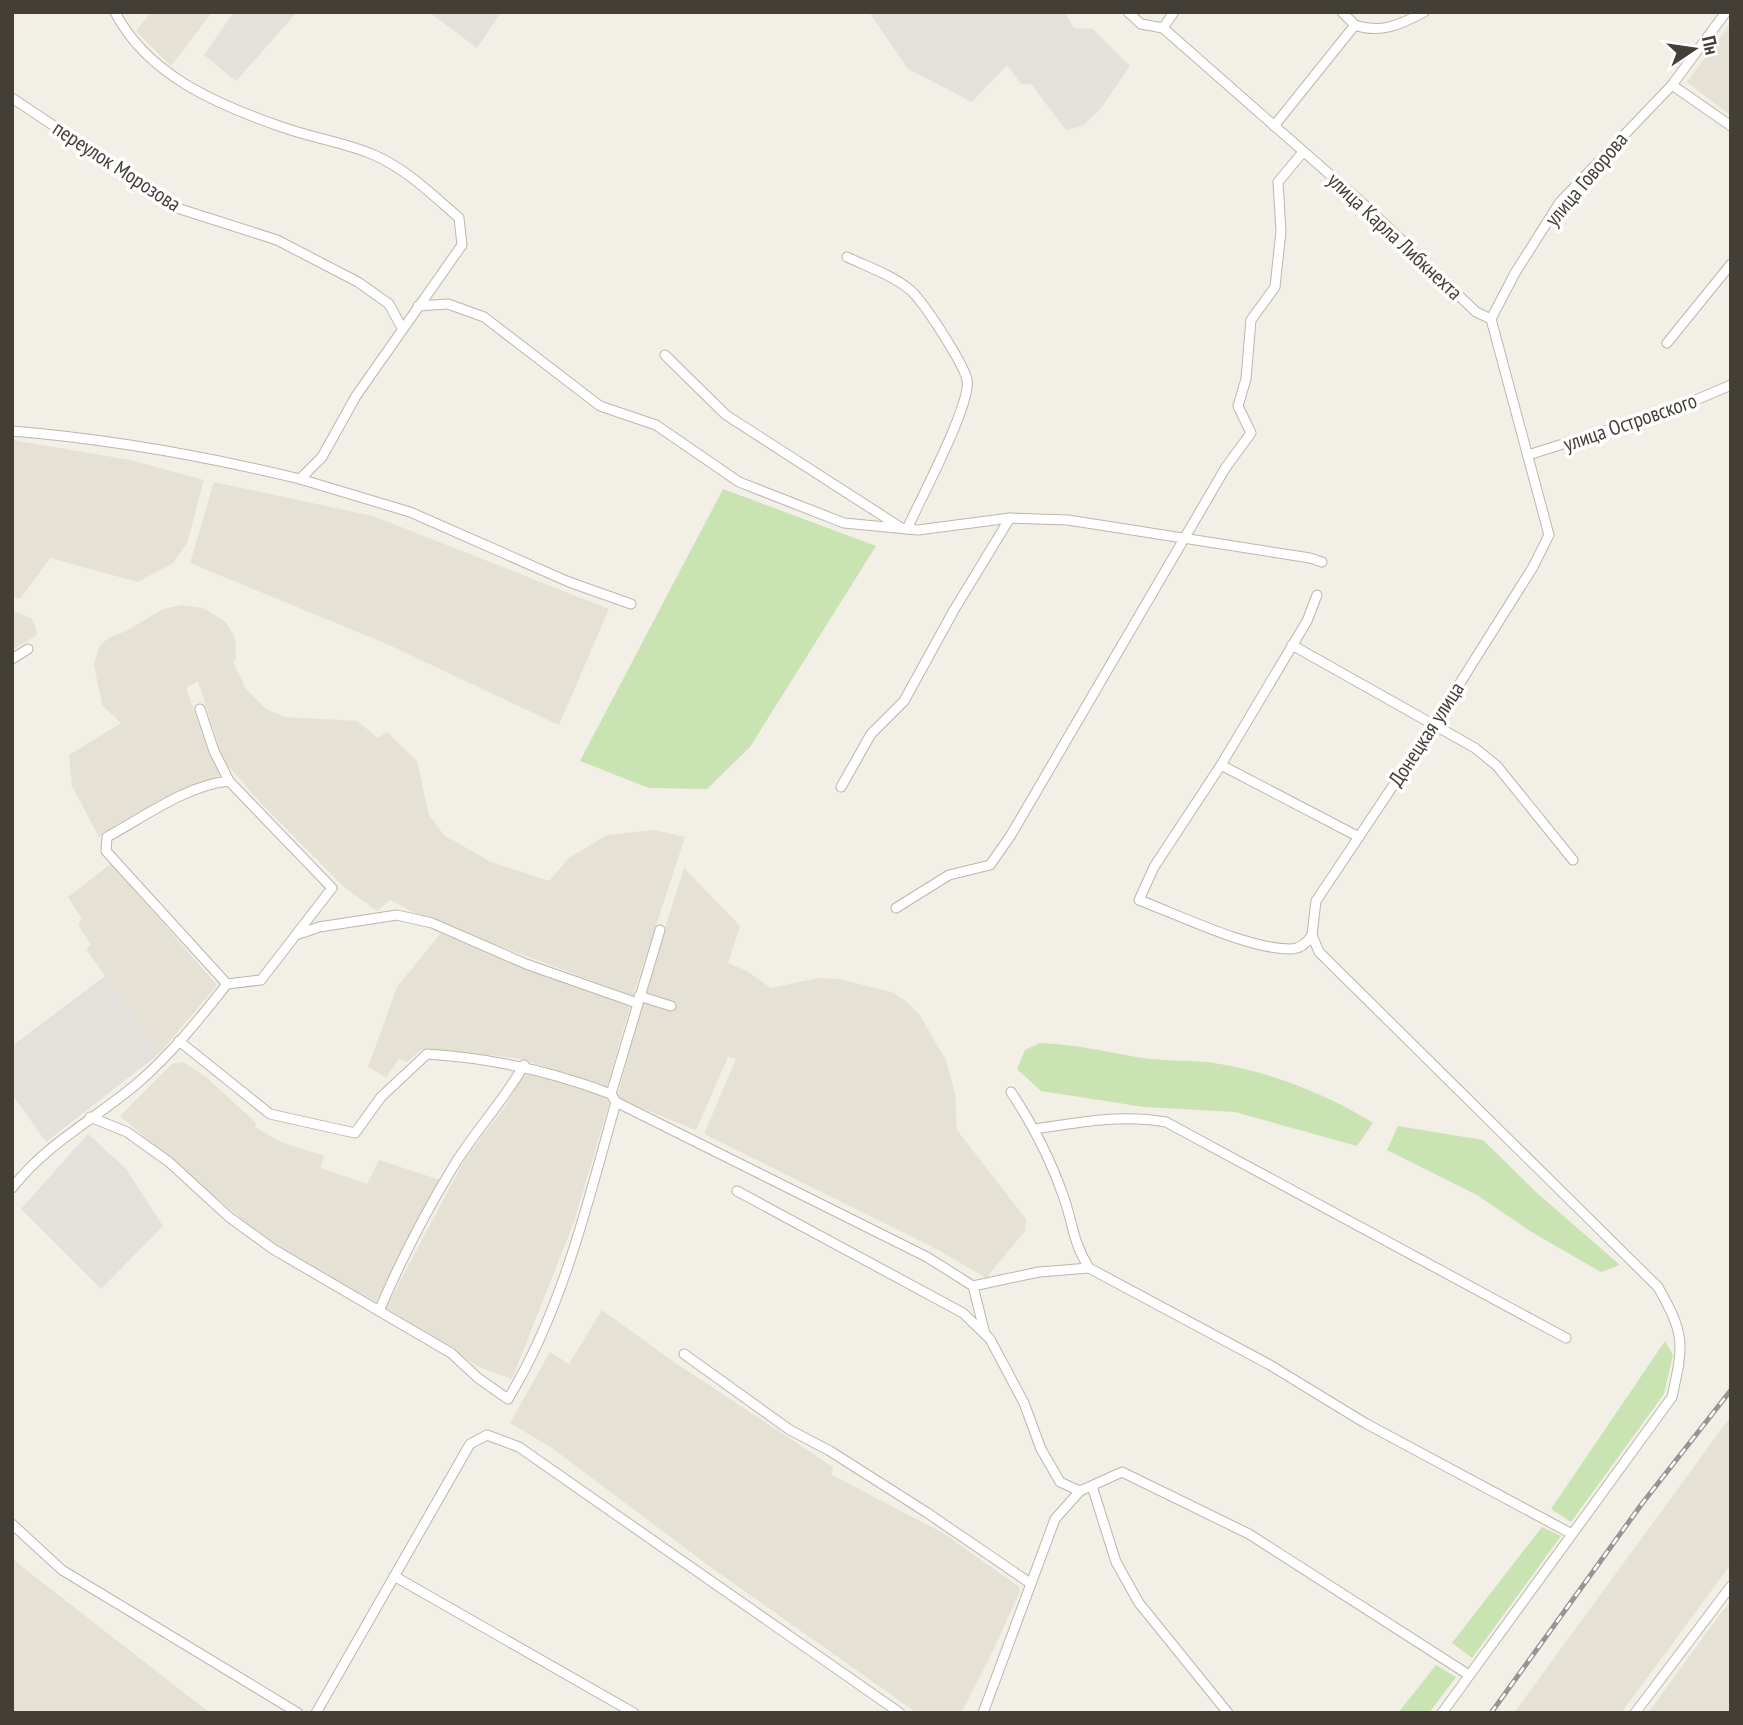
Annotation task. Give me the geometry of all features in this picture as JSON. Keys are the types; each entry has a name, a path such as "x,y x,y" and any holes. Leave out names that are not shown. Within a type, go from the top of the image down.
{"street":[{"path":"115,12 125,31 157,65 207,97 284,128 326,138 377,156 422,186 460,218 461,245 448,268 402,328 356,396 322,457 300,479"},
{"name":"улица Карла Либкнехта","path":"1128,12 1141,24 1163,28 1303,152 1476,312 1492,319"},
{"path":"1163,28 1174,12"},
{"path":"1342,12 1355,25 1373,32 1405,22 1424,12"},
{"name":"улица Говорова","path":"1492,319 1515,273 1560,202 1672,85 1726,12"},
{"path":"1274,126 1355,25"},
{"path":"1672,85 1731,126"},
{"name":"переулок Морозова","path":"12,98 177,208 277,240 358,282 388,304 402,328"},
{"path":"896,908 949,875 990,864 1137,622 1226,467 1251,433 1238,406 1246,379 1251,320 1275,287 1281,232 1278,182 1303,152"},
{"path":"847,257 894,279 912,291 953,350 968,380 963,405 904,529"},
{"path":"1667,343 1731,264"},
{"path":"418,306 448,304 484,317 600,406 656,425 739,482 844,523 904,529 1010,518 1068,520 1322,562"},
{"path":"1492,319 1528,455"},
{"path":"665,355 726,415 904,529"},
{"name":"улица Островского","path":"1528,455 1677,408 1731,385"},
{"path":"12,431 123,443 214,459 300,479 410,512 569,582 631,604"},
{"name":"Донецкая улица","path":"1312,935 1316,901 1433,727 1533,568 1549,535 1528,455"},
{"path":"841,787 871,734 904,701 954,610 1010,518"},
{"path":"1317,595 1307,621 1221,765 1154,867 1139,900 1245,940 1291,949 1305,944 1312,935 1319,952 1658,1287 1678,1322 1681,1355 1672,1397 1442,1713"},
{"path":"1292,645 1433,727 1475,748 1497,766 1573,860"},
{"path":"12,659 28,649"},
{"path":"12,1188 33,1161 141,1081 227,984 261,980 332,888 229,781 214,751 200,709"},
{"path":"1221,765 1359,836"},
{"path":"227,984 106,851 107,837 174,801 218,782 229,781"},
{"path":"297,935 319,927 397,915 432,923 526,964 638,1000 671,1006"},
{"path":"90,1117 127,1132 169,1162 229,1217 273,1249 451,1353 478,1378 508,1399 526,1369 561,1282 614,1098 638,1000 660,930"},
{"path":"179,1041 270,1114 355,1133 381,1097 427,1054 524,1065 614,1098 927,1257 973,1286 985,1334 1024,1403 1041,1449 1060,1482 1080,1491"},
{"path":"379,1311 403,1257 453,1166 510,1090 524,1065"},
{"path":"1011,1092 1035,1129 1065,1199 1075,1245 1089,1268 1270,1365 1365,1423 1572,1534"},
{"path":"1035,1129 1099,1119 1136,1117 1166,1122 1566,1338"},
{"path":"737,1191 963,1313 985,1334"},
{"path":"973,1286 1039,1272 1089,1268"},
{"path":"684,1354 790,1430 830,1451 926,1512 1030,1583"},
{"path":"316,1713 470,1444 487,1435 519,1447 900,1713"},
{"path":"983,1713 1055,1519 1080,1491 1122,1472 1249,1534 1469,1675"},
{"path":"1092,1486 1116,1562 1139,1603 1228,1713"},
{"path":"12,1524 62,1570 298,1713"},
{"path":"394,1576 634,1713"},
{"path":"1635,1713 1731,1586"}],"shaded area":[{"path":"151,12 212,12 171,66 136,31"},
{"path":"234,12 297,12 236,81 204,55"},
{"path":"429,12 501,12 477,48"},
{"path":"869,12 1065,12 1074,28 1093,29 1130,66 1101,108 1083,126 1066,130 1031,84 1021,84 1007,65 972,102 908,69"},
{"path":"1731,23 1731,116 1687,82"},
{"path":"12,440 130,460 204,480 187,543 173,563 138,582 50,558 20,599 12,596"},
{"path":"214,482 373,516 609,609 559,725 389,645 190,563"},
{"path":"182,605 203,608 226,622 235,638 236,660 233,662 246,689 266,709 284,717 357,721 378,738 387,732 417,761 429,815 444,835 491,862 549,881 569,858 607,835 655,830 685,837 633,996 425,918 390,900 377,911 344,887 261,803 223,760 198,681 186,688 207,747 221,775 137,814 99,837 72,786 69,755 121,723 102,705 94,664 99,647 108,638 126,631 163,609"},
{"path":"12,611 31,618 37,635 12,650"},
{"path":"111,864 217,985 160,1053 86,949 91,945 78,925 82,919 68,897"},
{"path":"684,868 740,926 728,963 747,971 771,988 818,978 839,979 891,992 906,1001 919,1014 946,1060 955,1094 957,1130 1026,1219 1025,1231 986,1278 935,1248 704,1134 736,1059 728,1057 696,1130 617,1098 643,1002 672,1012 676,1003 644,994"},
{"path":"441,933 630,1007 607,1087 517,1058 422,1049 407,1062 399,1059 386,1077 368,1067 397,987"},
{"path":"105,976 160,1053 46,1142 12,1094 12,1046"},
{"path":"183,1062 205,1076 256,1123 255,1127 281,1142 324,1156 321,1168 367,1184 379,1160 440,1180 376,1302 290,1255 244,1221 120,1116 172,1064"},
{"path":"525,1072 598,1093 610,1101 574,1222 512,1379 479,1367 386,1308 465,1159 507,1104"},
{"path":"88,1134 126,1169 163,1226 101,1289 21,1209"},
{"path":"602,1310 671,1360 833,1467 832,1475 943,1533 1019,1587 1020,1592 961,1713 917,1713 709,1566 552,1448 510,1423 550,1352 569,1364"},
{"path":"1731,1416 1731,1564 1621,1713 1514,1713"},
{"path":"12,1558 25,1569 210,1713 12,1713"},
{"path":"1731,1601 1731,1713 1648,1713 1721,1613"}],"green space":[{"path":"723,489 876,546 750,747 707,789 649,788 580,761"},
{"path":"1040,1043 1150,1059 1207,1062 1250,1070 1315,1092 1373,1123 1357,1146 1235,1112 1144,1107 1041,1091 1017,1069 1025,1050"},
{"path":"1398,1126 1483,1140 1537,1193 1620,1265 1601,1272 1533,1233 1477,1195 1387,1150"},
{"path":"1665,1341 1673,1355 1664,1394 1571,1522 1551,1509"},
{"path":"1542,1527 1561,1536 1472,1658 1452,1643"},
{"path":"1436,1665 1456,1677 1429,1713 1398,1713"}],"railway":[{"path":"1491,1713 1641,1505 1731,1390"}]}
